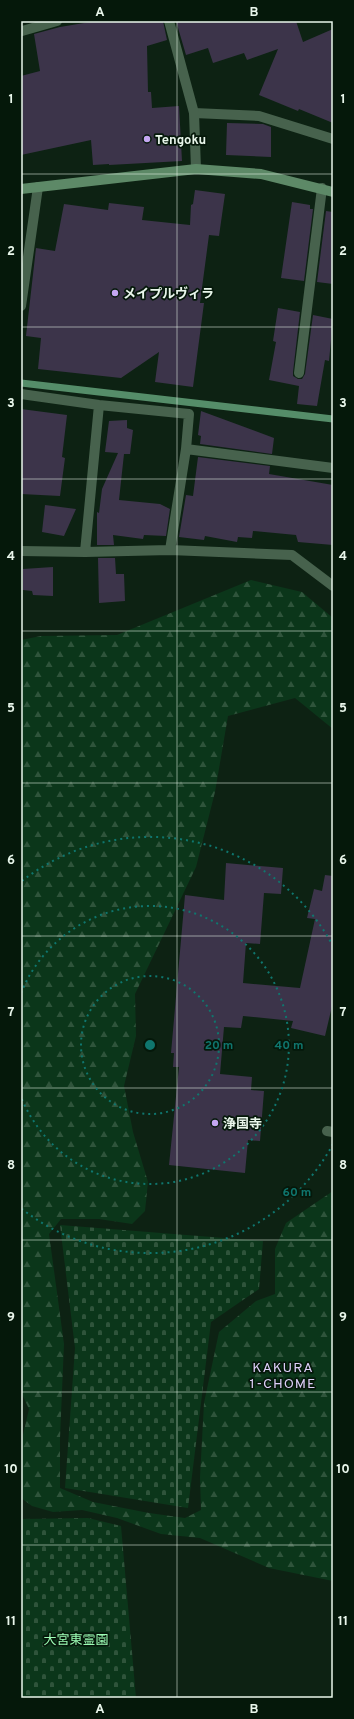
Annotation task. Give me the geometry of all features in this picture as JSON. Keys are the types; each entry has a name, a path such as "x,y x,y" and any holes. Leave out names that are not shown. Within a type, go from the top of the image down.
{"street":[{"path":"22,31 57,21"},
{"path":"169,21 194,113 196,169"},
{"path":"194,113 259,116 333,139"},
{"path":"21,189 196,169 260,174 322,188 333,192"},
{"path":"21,306 38,187"},
{"path":"299,373 322,188"},
{"path":"21,394 99,405 189,414 186,449 170,550"},
{"path":"85,552 99,405"},
{"path":"186,449 333,468"},
{"path":"21,551 85,552 170,550 292,555 333,586"}],"green space":[{"path":"251,580 302,592 333,618 333,729 295,698 228,716 215,792 196,867 135,994 136,1036 124,1086 133,1132 148,1182 145,1211 132,1224 99,1219 61,1219 49,1234 64,1344 60,1438 60,1488 93,1502 149,1513 185,1518 201,1510 200,1477 204,1403 219,1332 256,1301 275,1294 275,1249 286,1223 333,1191 333,1581 269,1568 200,1538 161,1534 117,1518 82,1510 53,1512 32,1506 21,1498 22,1439 29,1409 21,1392 21,640 41,636 117,635"},
{"path":"60,1225 263,1241 259,1289 211,1322 188,1508 65,1488 75,1348"},
{"name":"大宮東霊園","path":"88,1518 121,1526 136,1698 21,1698 21,1519"}],"building":[{"path":"96,21 163,21 167,40 147,46 148,92 151,92 152,108 179,106 182,161 93,165 91,140 21,155 21,76 40,71 34,34 60,27"},
{"path":"176,21 296,21 303,42 333,29 333,123 259,95 278,49 247,60 244,53 213,63 208,48 186,55"},
{"path":"227,123 263,124 271,127 271,157 226,155"},
{"path":"195,190 225,194 219,236 209,235 200,303 204,303 193,387 155,382 159,352 121,378 38,369 41,338 26,336 36,248 55,251 64,204 108,210 109,203 144,207 142,220 190,225 191,205 193,204"},
{"path":"292,202 310,205 310,209 313,209 304,281 281,278"},
{"path":"326,211 333,212 333,284 317,282"},
{"path":"278,308 300,312 293,372 293,376 298,379 302,379 305,374 313,315 333,319 329,361 325,360 317,406 297,404 299,386 269,380 276,342 273,341"},
{"path":"21,409 67,415 62,457 65,458 60,496 21,494"},
{"path":"201,411 274,438 272,454 200,444 201,436 198,435"},
{"path":"127,420 127,428 133,430 130,454 124,454 119,500 160,504 170,509 166,536 144,535 143,539 113,535 114,545 97,545 97,512 99,513 102,489 118,453 105,452 109,421"},
{"path":"198,457 270,466 269,474 333,485 333,545 298,542 296,535 253,531 252,538 238,537 237,542 205,536 204,540 179,537 186,495 193,496"},
{"path":"45,505 76,509 64,536 42,532"},
{"path":"98,558 115,558 116,574 124,574 125,601 99,603"},
{"path":"53,567 53,596 33,595 32,591 23,590 23,569"},
{"path":"226,863 283,868 281,894 264,893 260,944 246,943 243,983 300,988 315,919 307,918 314,889 322,891 325,875 333,876 333,1002 325,1036 291,1028 293,1021 243,1016 241,1028 224,1027 220,1074 252,1077 251,1090 264,1091 260,1141 248,1140 245,1173 169,1165 179,1067 173,1067 174,1053 171,1053 185,895 224,900"}],"waterway":[{"path":"21,383 333,419"}],"place":[{"name":"Tengoku","path":"147,139"},
{"name":"メイプルヴィラ","path":"115,293"},
{"name":"浄国寺","path":"215,1123"}],"district":[{"name":"KAKURA 1-CHOME","path":"283,1376"}]}
